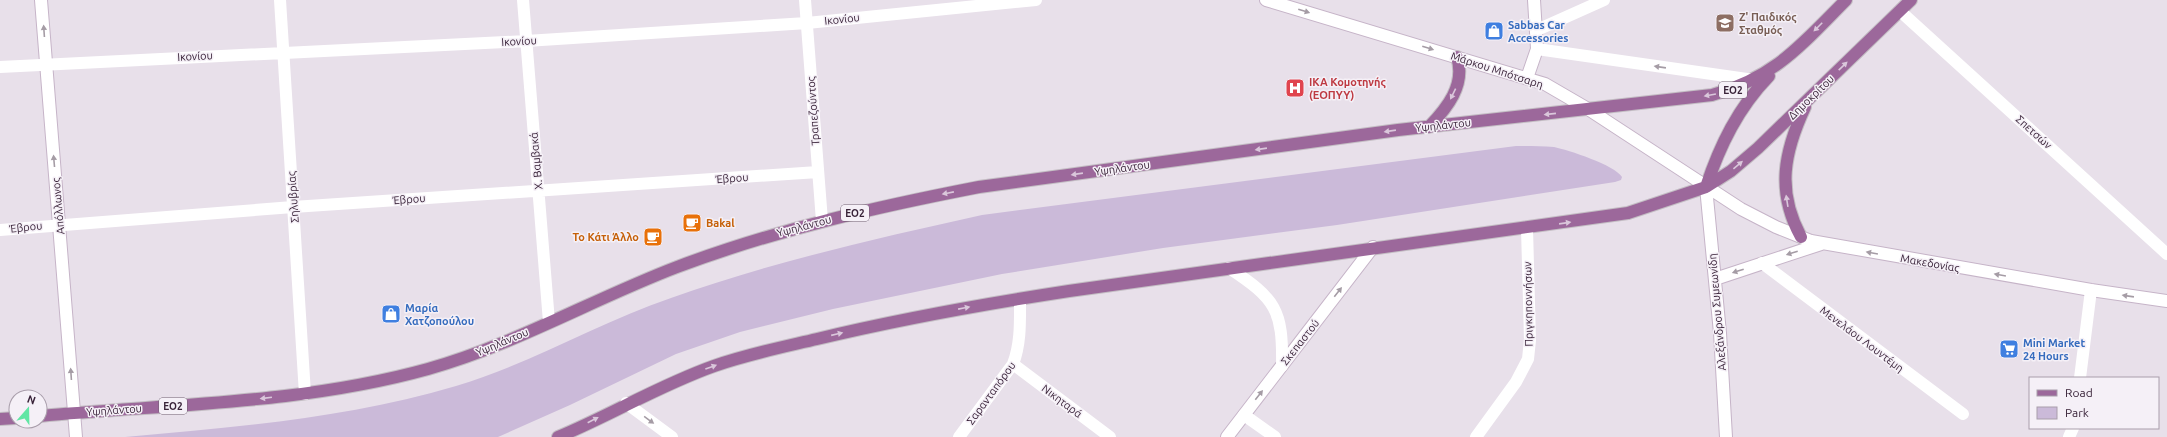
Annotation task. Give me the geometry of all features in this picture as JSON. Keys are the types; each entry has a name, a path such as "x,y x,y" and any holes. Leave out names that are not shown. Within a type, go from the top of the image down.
{"main road":[{"name":"ΕΟ2","path":"1588,109 1712,96 1735,89 1754,80 1782,63 1846,0"},
{"name":"Δημοκρίτου","path":"1706,187 1731,171 1758,148 1911,0"},
{"path":"1429,127 1444,111 1455,93 1460,74 1457,57"},
{"path":"558,437 571,434 626,404 714,366 861,328 1020,299 1373,247 1526,228 1628,213 1706,187 1721,146 1741,110 1757,89 1782,63"},
{"path":"1800,237 1792,221 1787,204 1785,167 1793,134 1807,101"},
{"name":"Υψηλάντου","path":"48,415 259,399 305,394 393,378 428,369 482,351 676,268 771,234 866,210 979,187 1429,127 1588,109"}],"street":[{"name":"Απόλλωνος","path":"41,0 76,437"},
{"name":"Σηλυβρίας","path":"280,0 305,394"},
{"name":"Χ. Βαμβακά","path":"522,0 549,322"},
{"name":"Τραπεζούντος","path":"805,0 822,221"},
{"name":"Ικονίου","path":"0,67 526,41 807,23 1036,0"},
{"name":"Μάρκου Μπότσαρη","path":"1266,0 1527,78 1554,89 1588,109 1706,187"},
{"path":"1527,78 1537,49 1534,0"},
{"path":"1537,30 1604,0"},
{"name":"Σπετσών","path":"1900,11 2167,254"},
{"path":"1537,49 1754,80"},
{"name":"Έβρου","path":"0,230 59,224 293,207 818,172"},
{"name":"Μακεδονίας","path":"1706,187 1757,218 1800,237 1822,244 2091,290 2166,298"},
{"name":"Αλεξάνδρου Συμεωνίδη","path":"1706,187 1715,279 1726,437"},
{"name":"Πριγκηποννήσων","path":"1476,437 1516,382 1528,359 1530,340 1526,228"},
{"path":"1715,279 1822,244"},
{"name":"Σκεπαστού","path":"1227,437 1373,247"},
{"name":"Μενελάου Λουντέμη","path":"1762,263 1963,414"},
{"path":"1229,268 1258,289 1276,310 1282,331 1282,366"},
{"path":"2080,377 2091,290"},
{"name":"Σαρανταπόρου","path":"958,437 1014,364 1018,353 1020,299"},
{"name":"Νικηταρά","path":"1014,364 1110,437"},
{"path":"626,404 672,437"},
{"path":"1244,415 1275,437"}],"green space":[{"path":"1516,146 1554,147 1561,149 1601,163 1618,172 1622,177 1621,180 1615,182 1337,225 1163,248 1002,274 833,309 740,332 676,354 570,405 498,437 125,437 292,420 333,414 415,397 483,377 644,308 709,285 825,252 982,215"}],"place":[{"name":"Ζ' Παιδικός Σταθμός","path":"1725,23"},
{"name":"Sabbas Car Accessories","path":"1494,31"},
{"name":"ΙΚΑ Κομοτηνής (ΕΟΠΥΥ)","path":"1295,88"},
{"name":"Bakal","path":"692,223"},
{"name":"Το Κάτι Άλλο","path":"653,237"},
{"name":"Μαρία Χατζοπούλου","path":"391,314"},
{"name":"Mini Market 24 Hours","path":"2009,349"}]}
